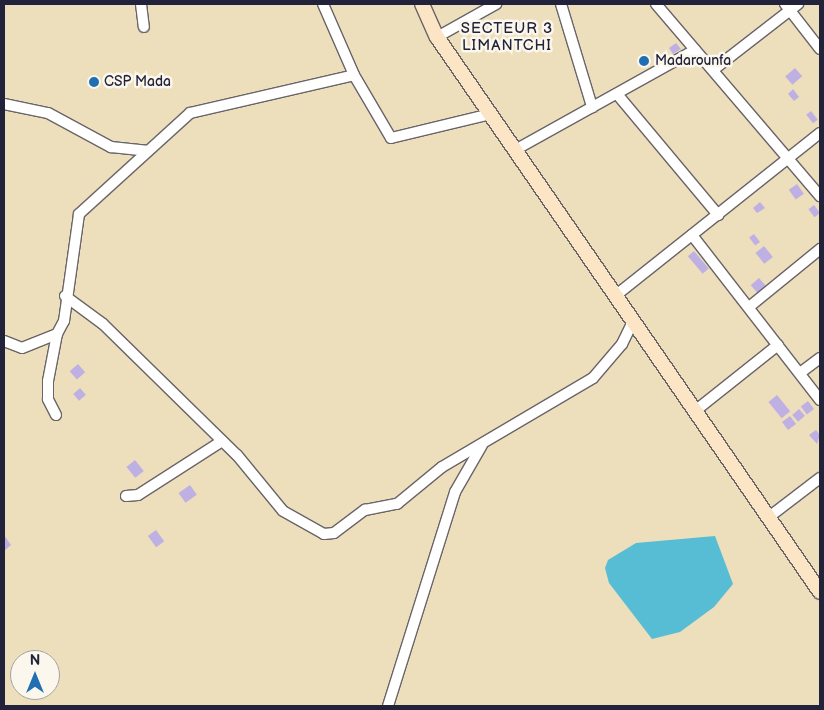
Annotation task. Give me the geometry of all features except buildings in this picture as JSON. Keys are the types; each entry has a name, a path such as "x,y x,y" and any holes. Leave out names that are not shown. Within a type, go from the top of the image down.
{"street":[{"path":"141,4 144,27"},
{"path":"323,4 354,75 391,138 490,114"},
{"path":"422,4 437,38 820,592"},
{"path":"437,38 496,4"},
{"path":"561,4 592,107"},
{"path":"656,4 790,158 820,196"},
{"path":"713,70 791,6 820,49"},
{"path":"515,150 695,50"},
{"path":"56,415 48,399 48,382 58,334 64,321 79,214 147,151 167,138 190,113 354,75"},
{"path":"617,94 718,215"},
{"path":"4,104 48,113 111,147 147,151"},
{"path":"615,296 820,133"},
{"path":"692,235 820,400"},
{"path":"749,307 820,249"},
{"path":"66,296 103,324 222,442 283,511 324,534 334,533 366,510 397,504 442,467 592,378 622,344 632,321"},
{"path":"4,340 22,348 58,334"},
{"path":"695,411 778,345"},
{"path":"800,373 820,358"},
{"path":"126,496 138,495 222,442"},
{"path":"388,706 455,492 483,444"},
{"path":"769,518 820,478"}],"water":[{"path":"715,536 733,584 714,607 680,632 652,639 609,583 605,568 608,560 636,543"}],"place":[{"name":"Madarounfa","path":"644,61"},
{"name":"CSP Mada","path":"94,82"}],"district":[{"name":"SECTEUR 3 LIMANTCHI","path":"507,36"}]}
